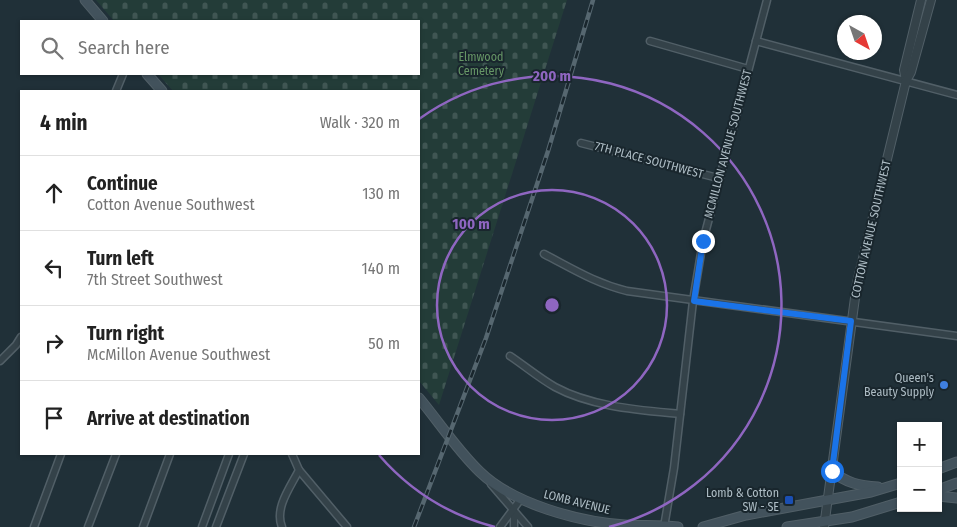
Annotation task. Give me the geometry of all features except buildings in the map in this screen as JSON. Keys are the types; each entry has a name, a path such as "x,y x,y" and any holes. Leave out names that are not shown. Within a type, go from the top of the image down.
{"main road":[{"path":"85,0 102,20"},
{"path":"148,75 161,90"},
{"name":"LOMB AVENUE","path":"420,399 480,472 502,490 520,500 588,520 624,525 678,527"},
{"path":"942,468 957,462"},
{"path":"832,471 841,479 859,486 886,487"},
{"path":"942,489 957,483"},
{"path":"703,527 746,515 828,500 897,484"},
{"path":"942,496 957,498"},
{"path":"787,527 824,525 897,503"}],"street":[{"name":"MCMILLON AVENUE SOUTHWEST","path":"665,526 703,241 718,178 767,0"},
{"name":"COTTON AVENUE SOUTHWEST","path":"906,81 904,70 921,0"},
{"name":"COTTON AVENUE SOUTHWEST","path":"824,525 857,283 906,81 911,72 931,0"},
{"path":"650,41 748,69"},
{"path":"756,41 957,96"},
{"path":"116,90 122,75"},
{"name":"7TH PLACE SOUTHWEST","path":"581,143 718,178"},
{"path":"544,254 605,286 649,295 957,336"},
{"path":"0,361 20,339"},
{"path":"510,356 555,387 572,395 636,409 680,414"},
{"path":"34,527 61,455"},
{"path":"88,527 116,455"},
{"path":"143,527 170,455"},
{"path":"202,527 229,455"},
{"path":"216,527 244,455"},
{"path":"292,455 300,470 347,527"},
{"path":"282,527 279,521 280,509 300,470"},
{"path":"480,472 528,527"},
{"path":"500,527 520,500"},
{"path":"514,510 514,527"}],"green space":[{"name":"Elmwood Cemetery","path":"96,0 567,0 439,405 420,382 420,90 172,90 159,75 420,75 420,20 113,20"}],"railway":[{"path":"414,527 486,338 548,151 593,0"}],"place":[{"name":"Queen's Beauty Supply","path":"944,385"},
{"name":"Lomb & Cotton SW - SE","path":"789,500"}],"route":[{"path":"703,241 694,301 851,321 832,471"}]}
